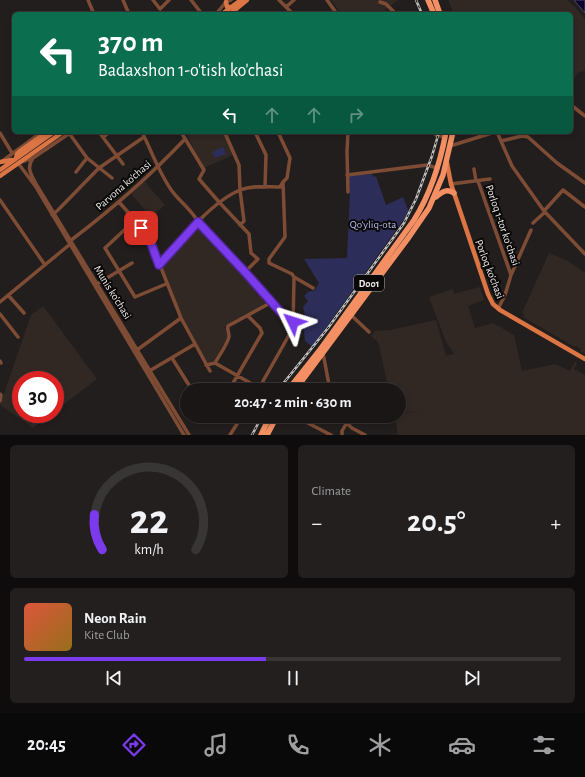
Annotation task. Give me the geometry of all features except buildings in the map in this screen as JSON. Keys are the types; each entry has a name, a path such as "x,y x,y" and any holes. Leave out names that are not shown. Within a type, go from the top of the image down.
{"highway":[{"path":"429,0 433,12"},
{"path":"435,0 439,12"},
{"name":"D001","path":"300,383 323,353 414,220 429,194 438,168 446,134"},
{"name":"D001","path":"294,383 422,220 434,198 442,175 452,134"},
{"path":"434,198 445,191 454,193"},
{"path":"261,435 267,423"},
{"path":"267,435 273,423"}],"main road":[{"path":"225,12 241,0"},
{"path":"232,12 247,0"},
{"path":"226,2 226,7 231,8"},
{"path":"16,161 18,151 44,134"},
{"path":"0,176 16,161 51,134"},
{"path":"0,170 60,134"},
{"name":"Porloq ko'chasi","path":"446,160 451,184 492,302 498,309 585,359"},
{"path":"0,162 16,161"},
{"path":"438,168 442,175 451,184"}],"street":[{"path":"88,0 93,12"},
{"path":"123,0 128,12"},
{"path":"153,0 160,9 169,0"},
{"path":"192,0 201,12"},
{"path":"218,12 226,2 231,0"},
{"path":"280,0 291,12"},
{"path":"286,7 294,0"},
{"path":"327,0 336,12"},
{"path":"380,2 386,4 394,12"},
{"path":"573,107 585,116"},
{"path":"0,133 12,153"},
{"path":"0,162 12,153 18,151 39,134"},
{"path":"16,161 33,158 67,134"},
{"path":"71,134 87,158 112,178"},
{"path":"101,134 123,164"},
{"path":"103,137 107,134"},
{"path":"143,134 158,167 172,192 285,317 293,322"},
{"path":"182,134 204,170 199,179 248,234 251,253 258,259 245,272"},
{"path":"225,134 239,165 240,190 244,221 240,225"},
{"path":"256,134 266,155 265,187"},
{"path":"159,265 198,222 219,202 240,190 251,187 280,187 287,178 290,158 279,134"},
{"path":"348,134 348,192"},
{"path":"435,134 446,134"},
{"path":"450,146 489,134"},
{"path":"497,134 512,166 545,212 585,254"},
{"path":"501,142 522,136 528,137 557,163 585,183"},
{"path":"53,214 99,168 144,137"},
{"name":"Parvona ko'chasi","path":"0,302 119,202 158,167 185,139"},
{"name":"Munis ko'chasi","path":"33,158 29,165 30,170 53,214"},
{"path":"76,172 87,158"},
{"name":"Munis ko'chasi","path":"16,161 36,187 53,214 136,351 184,435"},
{"path":"347,175 427,165 438,168"},
{"name":"Porloq 1-tor koʻchasi","path":"474,169 511,275"},
{"path":"451,184 490,179"},
{"path":"283,182 285,237 269,259 269,263 292,274 313,288"},
{"path":"533,223 545,212 563,190 585,207"},
{"path":"0,200 45,265"},
{"path":"119,202 148,235 180,318 210,371"},
{"path":"135,220 105,248 135,297 166,284"},
{"name":"Porloq 1-tor koʻchasi","path":"498,309 531,230"},
{"name":"Munis ko'chasi","path":"70,243 97,284 101,294"},
{"path":"97,284 132,263"},
{"path":"262,383 293,328 295,277"},
{"path":"8,295 24,313"},
{"path":"206,365 215,362 227,342 229,336 227,331 228,326 272,302"},
{"path":"0,314 18,337"},
{"path":"349,314 369,332"},
{"path":"233,383 262,333 260,328 248,316"},
{"path":"136,351 180,318"},
{"path":"150,370 195,344"},
{"name":"Munis ko'chasi","path":"136,351 150,370 189,435"},
{"path":"323,353 329,383"},
{"path":"172,358 188,383"},
{"path":"215,362 249,383"},
{"path":"0,401 1,394"},
{"path":"230,435 238,423"},
{"path":"308,423 331,435"},
{"path":"342,435 342,431 346,424 365,435"}],"shaded area":[{"path":"331,0 398,0 383,12 340,12"},
{"path":"448,0 567,0 585,19 585,71 579,72 573,80 573,12 453,12"},
{"path":"574,0 585,0 585,13"},
{"path":"186,134 226,134 233,155 204,168"},
{"path":"144,181 165,205 151,217 131,194"},
{"path":"199,228 270,301 225,327 228,336 214,361 209,362 206,361 182,318 160,265"},
{"path":"549,253 568,261 585,273 585,354 576,346 575,347 523,317 524,314 522,313"},
{"path":"480,287 484,300 468,306 475,328 493,323 514,335 522,371 555,364 570,371 575,362 577,363 574,369 585,375 585,435 398,435 396,423 406,423 406,413 420,410 406,413 406,383 387,383 378,342 371,336 375,331 390,330 436,320 446,356 454,354 446,342 429,297 453,289 454,294"},
{"path":"43,306 97,379 64,404 64,371 12,371 12,413 0,405 31,315"},
{"path":"26,423 39,423 33,428"}],"green space":[{"path":"223,147 226,154 215,158 212,152"},
{"name":"Qo‘yliq-ota","path":"372,174 373,177 376,176 386,205 403,197 409,212 312,347 305,341 302,316 305,315 303,307 308,301 304,296 308,292 315,290 319,283 304,259 347,258 350,192 348,176"}],"railway":[{"path":"416,0 421,12"},
{"path":"284,383 328,328 404,223 416,199 438,134"},
{"path":"252,435 258,423"}],"route":[{"path":"141,228 148,235 159,265 198,222 285,317 293,322"}]}
